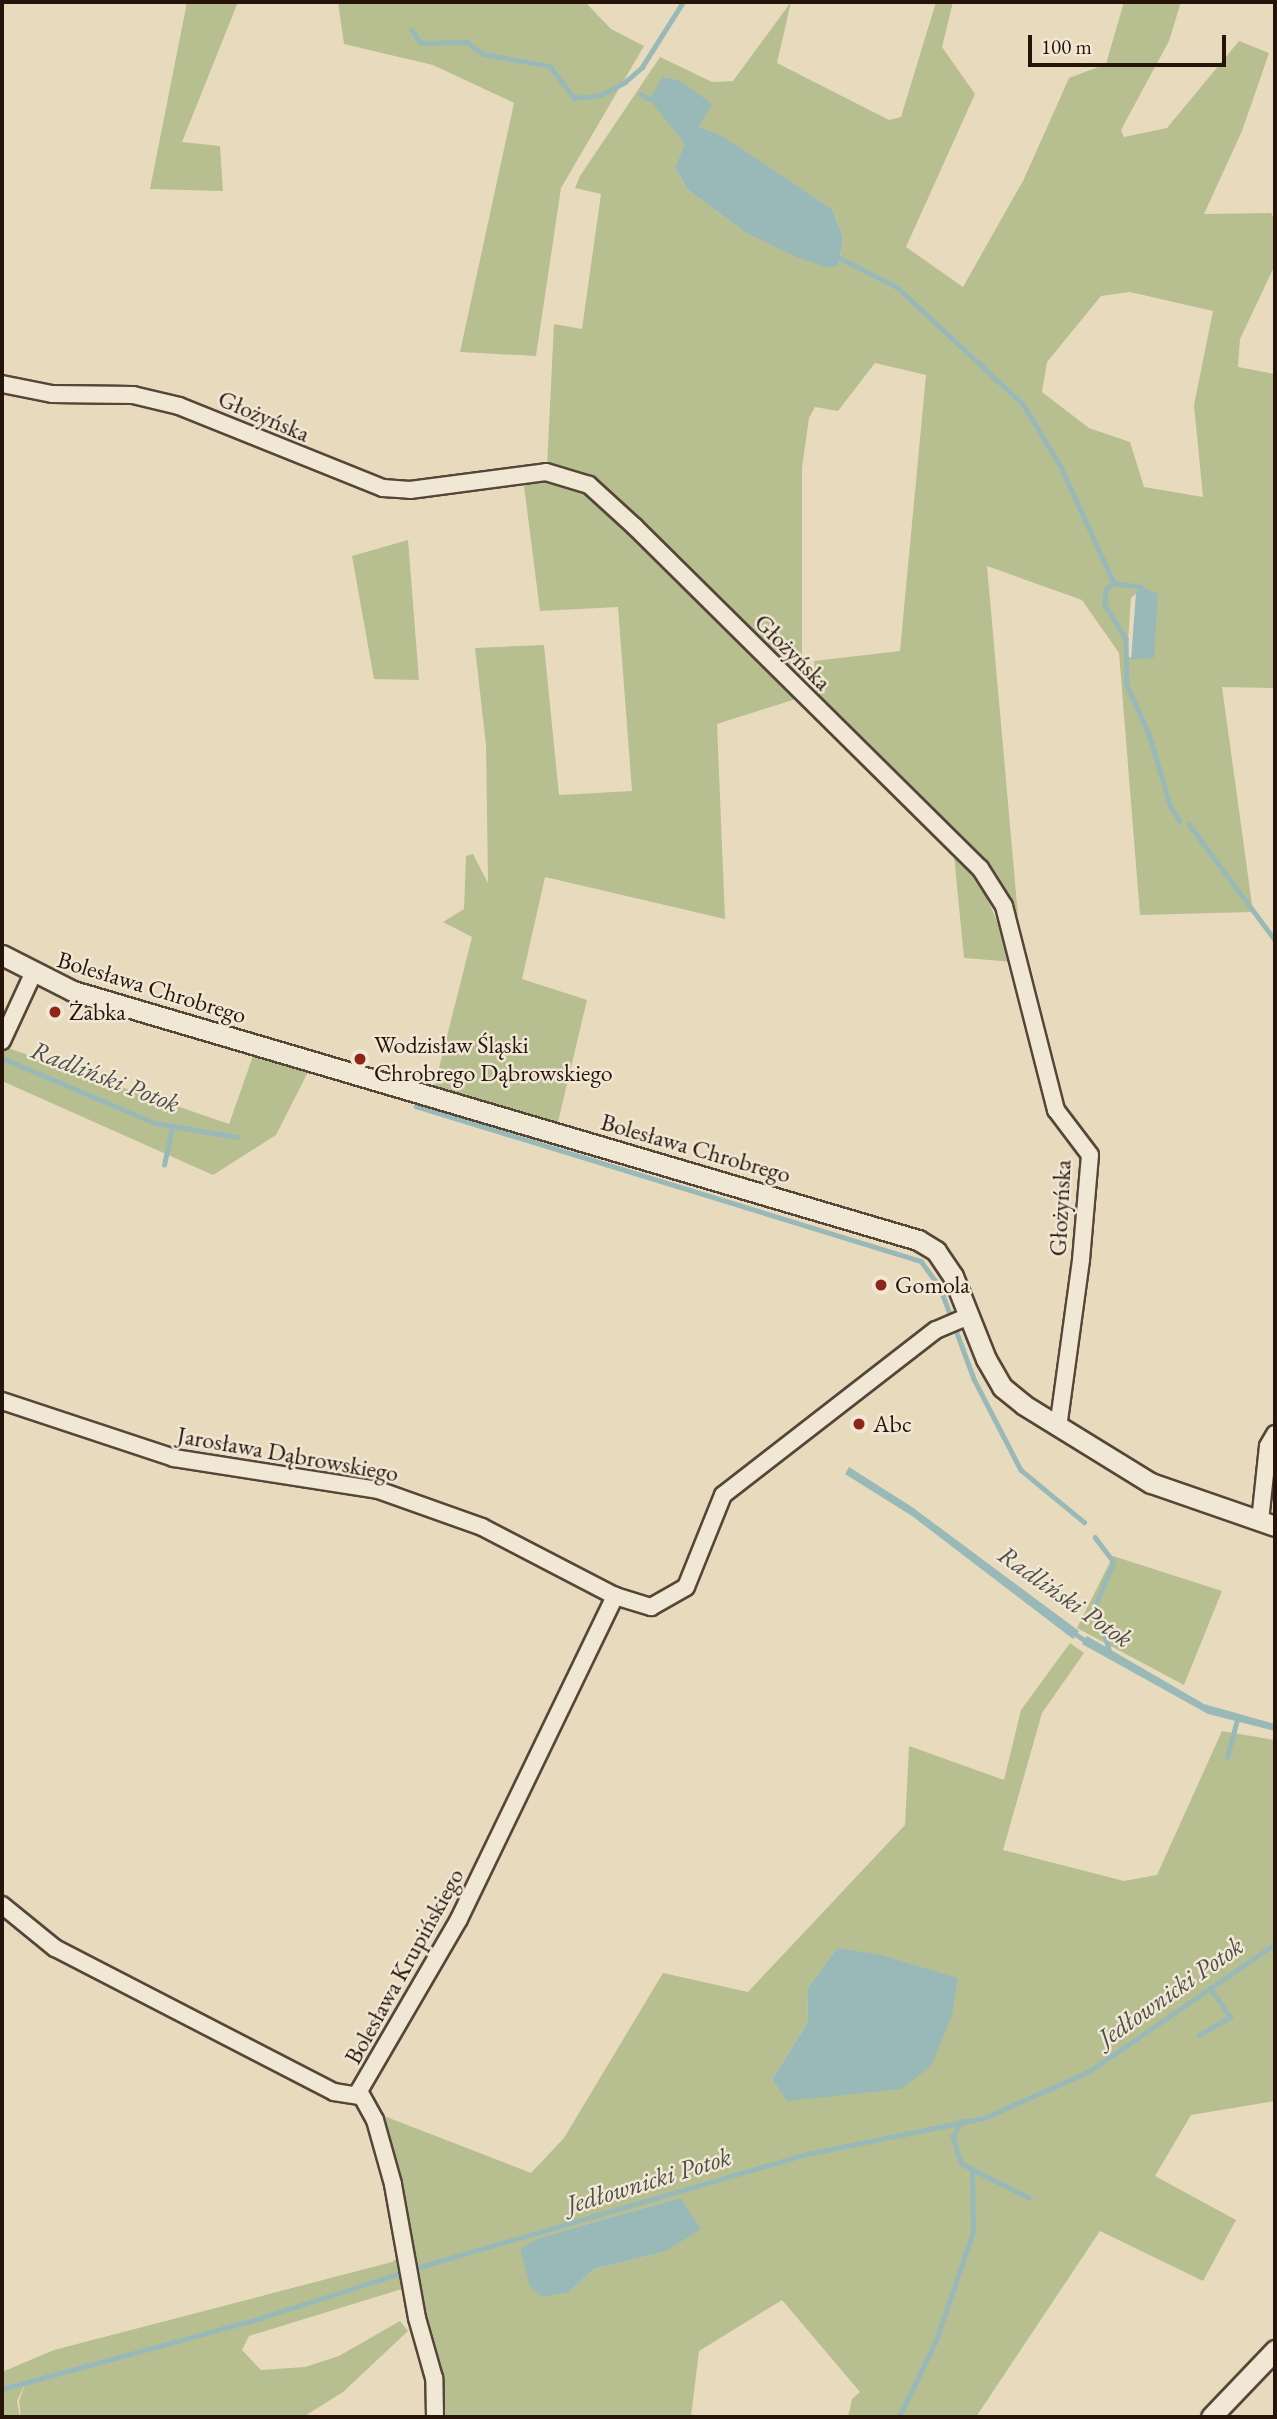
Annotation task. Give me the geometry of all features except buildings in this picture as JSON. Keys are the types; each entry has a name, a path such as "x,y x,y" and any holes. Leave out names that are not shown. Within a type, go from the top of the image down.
{"street":[{"name":"Głożyńska","path":"2,384 52,394 133,395 179,406 383,488 410,490 546,472 589,485 635,527 980,868 1004,906 1056,1110 1090,1155 1081,1260 1058,1427"},
{"name":"Bolesława Chrobrego","path":"2,955 33,974 125,1007 887,1228 936,1251 953,1276 958,1321 1002,1387 1058,1427 1151,1483 1267,1523"},
{"path":"2,1040 33,974"},
{"name":"Jarosława Dąbrowskiego","path":"2,1401 174,1458 328,1479 403,1498 482,1527 615,1596 651,1607 686,1587 723,1495 958,1321"},
{"path":"1267,1523 1268,1446 1275,1434"},
{"name":"Bolesława Krupińskiego","path":"435,2417 434,2378 405,2247 375,2120 360,2096 460,1919 615,1596"},
{"path":"2,1905 55,1948 334,2092 360,2096"},
{"path":"1212,2417 1275,2350"}],"green space":[{"path":"187,2 238,2 182,142 220,146 223,191 150,189"},
{"path":"338,2 585,2 611,29 644,46 561,188 536,356 460,352 514,103 433,65 344,44"},
{"path":"791,2 777,63 889,120 901,117 936,2 953,2 942,47 975,94 906,247 963,287 1024,179 1069,78 1106,64 1124,2 1181,2 1169,41 1121,130 1124,137 1167,128 1239,41 1269,53 1242,131 1204,214 1271,213 1275,220 1275,265 1240,339 1238,367 1275,374 1275,688 1222,687 1253,912 1140,915 1119,653 1082,600 987,566 1018,916 979,858 817,700 814,661 900,651 926,375 875,363 838,411 815,407 809,418 802,468 802,672 796,681 590,476 547,466 554,324 582,329 601,194 575,188 580,176 660,57 712,82 733,81","holes":["699,127 722,137 832,209 843,237 839,265 745,232 688,190 675,168","1130,292 1213,311 1194,405 1203,497 1144,487 1130,442 1089,428 1042,392 1047,362 1101,296","1137,593 1154,658 1127,657 1131,598"]},
{"path":"533,480 555,481 599,502 799,698 717,724 725,919 545,877 522,979 587,1000 558,1122 434,1088 472,937 443,922 464,909 466,856 473,854 488,883 486,745 475,648 544,645 559,795 632,791 618,607 540,611 524,486"},
{"path":"408,540 419,680 374,679 352,556"},
{"path":"954,855 983,888 1014,962 964,958"},
{"path":"2,1046 229,1124 254,1053 309,1070 276,1135 213,1175 2,1081"},
{"path":"1113,1556 1222,1591 1184,1685 1077,1628"},
{"path":"1070,1643 1084,1653 1042,1713 1003,1850 1124,1881 1157,1875 1222,1731 1275,1740 1275,2101 1191,2115 1155,2176 1236,2220 1203,2281 1100,2231 976,2417 848,2417 852,2399 860,2392 782,2300 699,2351 691,2417 443,2417 443,2389 384,2116 531,2173 564,2138 663,1973 748,1992 905,1825 909,1746 1004,1780 1021,1710","holes":["837,1948 787,2100 772,2079 808,2022 807,1989","680,2198 664,2252 594,2269 569,2292 523,2248 541,2237"]},
{"path":"400,2256 402,2289 249,2336 242,2350 261,2370 305,2367 339,2356 400,2321 408,2331 343,2392 303,2417 21,2417 19,2401 25,2384 17,2401 20,2417 2,2417 2,2372 54,2350 392,2262"}],"water":[{"path":"663,77 681,81 712,104 699,127 722,136 832,209 843,237 839,265 828,268 796,257 745,232 688,190 675,168 685,144 649,99"},
{"path":"1142,587 1158,594 1154,658 1131,660 1136,593"},
{"path":"849,1467 912,1507 1079,1631 1073,1639 912,1516 845,1474"},
{"path":"1087,1636 1204,1704 1275,1724 1275,1731 1208,1714 1082,1644"},
{"path":"837,1948 877,1954 958,1978 952,2015 931,2066 901,2089 787,2101 772,2079 808,2022 807,1989"},
{"path":"680,2198 701,2229 664,2252 594,2269 569,2292 542,2297 530,2287 520,2249 541,2237"}],"waterway":[{"path":"412,30 421,43 467,42 483,54 550,66 574,98 601,95 625,82 642,67 683,2"},
{"path":"641,94 649,99"},
{"path":"840,258 897,287 1023,404 1061,467 1114,583 1106,590 1105,605 1126,639 1127,685 1149,734 1170,805 1180,821"},
{"path":"1114,583 1142,587"},
{"path":"1189,824 1275,940"},
{"name":"Radliński Potok","path":"2,1058 155,1123 237,1137"},
{"path":"416,1106 921,1261 940,1287 974,1379 1021,1470 1084,1522"},
{"path":"164,1165 172,1126"},
{"path":"1095,1537 1114,1562 1096,1604 1111,1656"},
{"name":"Radliński Potok","path":"1072,1632 1088,1642"},
{"path":"1227,1757 1237,1719"},
{"name":"Jedłownicki Potok","path":"413,2269 807,2154 984,2118 1088,2072 1275,1944"},
{"path":"1199,2035 1230,2017 1210,1988"},
{"path":"899,2417 936,2340 973,2232 972,2169 961,2164 953,2137 961,2121"},
{"path":"972,2169 1028,2197"},
{"name":"Jedłownicki Potok","path":"2,2389 261,2318 404,2272"}],"place":[{"name":"Żabka","path":"55,1012"},
{"name":"Wodzisław Śląski Chrobrego Dąbrowskiego","path":"360,1059"},
{"name":"Gomola","path":"881,1285"},
{"name":"Abc","path":"859,1424"}]}
